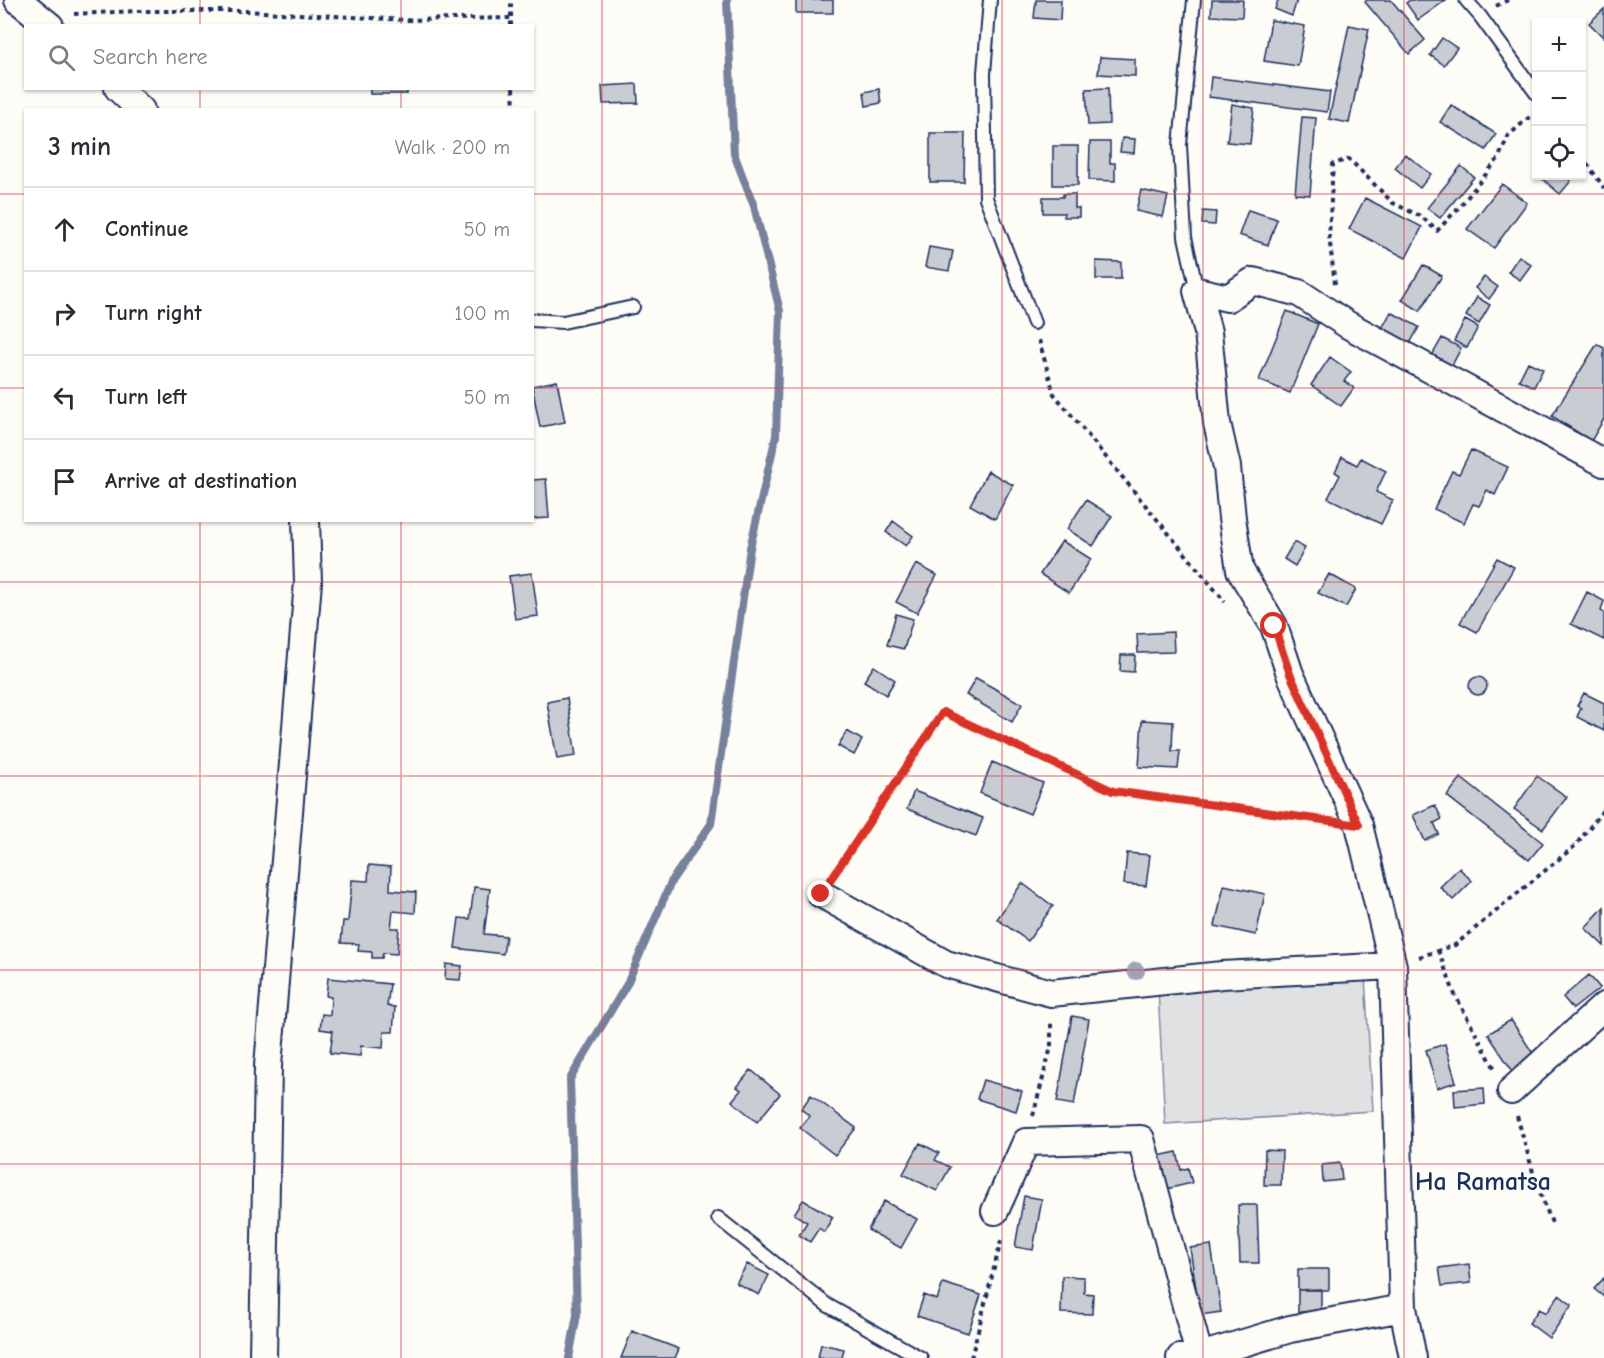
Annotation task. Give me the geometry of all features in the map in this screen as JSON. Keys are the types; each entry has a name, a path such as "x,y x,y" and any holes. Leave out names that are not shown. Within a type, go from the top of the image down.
{"street":[{"path":"18,0 45,21"},
{"path":"120,90 139,108"},
{"path":"1413,1358 1403,1308 1393,966 1359,825 1290,674 1274,626 1240,570 1227,467 1217,423 1208,332 1197,291 1228,298 1253,281 1299,293 1348,325 1604,463"},
{"path":"263,1358 268,1066 308,582 306,522"},
{"path":"821,894 946,964 1051,993 1222,975 1393,966"},
{"path":"1511,1091 1604,1006"},
{"path":"995,1211 1026,1142 1141,1139 1193,1357 1290,1329 1403,1308"}],"lane":[{"path":"990,0 984,73 986,198 1034,323"},
{"path":"1194,0 1180,145 1185,237 1197,291"},
{"path":"1466,0 1532,88"},
{"path":"534,320 563,322 633,307"},
{"path":"718,1218 827,1305 921,1358"}],"path":[{"path":"511,0 511,24"},
{"path":"45,21 137,11 247,11 405,20 511,18"},
{"path":"513,90 514,108"},
{"path":"1348,325 1337,301 1329,236 1333,164 1349,159 1393,203 1422,217 1437,231 1498,159 1509,135 1532,115"},
{"path":"1586,163 1604,188"},
{"path":"1034,323 1054,394 1227,604"},
{"path":"821,894 943,712 1113,791 1359,825"},
{"path":"1393,966 1455,945 1576,845 1604,809"},
{"path":"1026,1142 1051,1047 1051,993"},
{"path":"971,1358 1005,1224 995,1211"}],"shaded area":[{"path":"1365,977 1373,1111 1165,1124 1158,989"}],"building":[{"path":"796,0 833,0 833,13 796,13"},
{"path":"1036,0 1061,0 1060,20 1034,18"},
{"path":"1212,0 1243,0 1242,17 1211,16"},
{"path":"1278,0 1297,0 1292,16 1275,9"},
{"path":"1367,0 1391,0 1425,40 1409,54 1365,2"},
{"path":"1410,0 1446,0 1418,20 1406,3"},
{"path":"1604,9 1604,38 1589,23"},
{"path":"1271,20 1305,26 1298,66 1264,61"},
{"path":"1349,25 1369,29 1349,123 1329,119"},
{"path":"1442,38 1457,48 1444,65 1430,55"},
{"path":"1100,57 1135,59 1135,76 1098,74"},
{"path":"1211,77 1330,92 1327,112 1209,97"},
{"path":"637,84 638,103 603,104 602,86"},
{"path":"1108,88 1109,124 1088,125 1086,89"},
{"path":"879,89 881,103 866,106 864,92"},
{"path":"370,90 407,90 407,94 370,94"},
{"path":"1232,104 1254,108 1250,144 1227,142"},
{"path":"1451,105 1496,134 1486,150 1440,122"},
{"path":"1302,117 1316,118 1310,195 1295,194"},
{"path":"930,133 965,133 964,182 930,182"},
{"path":"1122,138 1135,139 1134,153 1120,152"},
{"path":"1090,142 1110,142 1110,163 1115,163 1115,181 1089,180"},
{"path":"1053,146 1078,146 1078,185 1053,185"},
{"path":"1405,154 1431,174 1420,188 1395,168"},
{"path":"1461,166 1474,177 1440,218 1427,208"},
{"path":"1544,180 1571,181 1560,194"},
{"path":"1502,184 1527,203 1494,248 1467,229"},
{"path":"1141,190 1168,196 1163,217 1136,211"},
{"path":"1063,194 1075,194 1075,208 1079,208 1079,217 1064,217 1064,213 1043,213 1043,197 1063,197"},
{"path":"1365,198 1422,227 1406,258 1349,229"},
{"path":"1248,210 1277,219 1268,245 1239,235"},
{"path":"1203,211 1216,212 1215,225 1202,224"},
{"path":"929,247 953,251 949,271 925,267"},
{"path":"1519,256 1531,265 1520,280 1508,272"},
{"path":"1096,261 1121,262 1121,279 1096,279"},
{"path":"1423,265 1442,276 1420,311 1402,300"},
{"path":"1484,277 1498,287 1489,299 1475,288"},
{"path":"1477,297 1490,305 1479,324 1466,316"},
{"path":"1287,311 1318,324 1290,393 1259,380"},
{"path":"1391,312 1419,327 1408,347 1380,332"},
{"path":"1465,320 1478,327 1467,348 1454,341"},
{"path":"1442,338 1461,348 1449,371 1429,361"},
{"path":"1597,344 1604,348 1604,419 1591,441 1552,416"},
{"path":"1330,357 1351,372 1344,381 1354,388 1341,406 1311,385"},
{"path":"1528,362 1543,369 1534,387 1519,380"},
{"path":"557,381 565,422 540,427 534,386"},
{"path":"1471,450 1508,467 1495,495 1487,490 1479,506 1473,504 1464,523 1434,509 1452,471 1459,474"},
{"path":"1342,457 1357,465 1361,458 1386,471 1376,492 1393,500 1381,524 1328,498 1340,475 1335,472"},
{"path":"988,471 1013,485 995,519 970,505"},
{"path":"546,479 549,518 534,519 534,480"},
{"path":"1086,500 1112,516 1093,546 1067,529"},
{"path":"893,521 913,536 906,546 886,532"},
{"path":"1062,541 1091,559 1069,593 1040,574"},
{"path":"1294,542 1305,548 1295,566 1284,559"},
{"path":"1497,558 1514,567 1477,632 1460,623"},
{"path":"916,564 937,575 917,613 896,602"},
{"path":"532,573 538,616 515,619 509,576"},
{"path":"1329,574 1356,589 1346,607 1318,593"},
{"path":"1587,592 1604,601 1601,611 1604,613 1604,640 1571,624"},
{"path":"896,614 913,619 904,649 887,645"},
{"path":"1173,632 1174,652 1138,653 1137,634"},
{"path":"1121,655 1135,655 1134,672 1120,671"},
{"path":"874,666 895,680 886,695 864,681"},
{"path":"1478,677 1484,680 1487,686 1484,692 1478,695 1472,692 1469,686 1472,680"},
{"path":"976,678 1022,704 1012,722 966,695"},
{"path":"1584,693 1604,703 1604,731 1577,717 1581,708 1577,706"},
{"path":"567,698 576,756 557,759 547,702"},
{"path":"1142,720 1173,722 1172,751 1180,751 1178,769 1139,767"},
{"path":"847,731 862,740 854,755 838,746"},
{"path":"992,762 1043,783 1030,814 980,793"},
{"path":"1537,776 1567,797 1543,829 1514,809"},
{"path":"1461,778 1543,843 1529,860 1447,796"},
{"path":"914,791 983,818 976,836 907,809"},
{"path":"1435,805 1442,819 1434,823 1439,834 1425,841 1413,815"},
{"path":"1127,853 1150,855 1146,886 1124,884"},
{"path":"369,865 391,867 390,890 416,892 415,913 393,911 391,928 399,928 397,954 383,953 382,958 372,958 372,952 358,951 359,944 341,943 343,921 348,921 352,880 368,881"},
{"path":"1459,868 1472,881 1453,900 1440,887"},
{"path":"1022,883 1053,906 1028,941 997,919"},
{"path":"1224,885 1265,894 1256,935 1215,926"},
{"path":"474,887 490,889 484,934 506,936 503,954 455,948 459,918 470,919"},
{"path":"1604,907 1604,946 1585,928"},
{"path":"446,964 462,966 460,980 445,979"},
{"path":"1589,975 1600,988 1573,1009 1563,997"},
{"path":"328,978 390,984 387,1006 395,1007 393,1032 384,1032 383,1048 361,1046 360,1056 330,1053 333,1031 320,1029 322,1014 330,1015 331,997 326,996"},
{"path":"1072,1016 1089,1019 1074,1105 1057,1102"},
{"path":"1511,1020 1536,1058 1513,1072 1488,1034"},
{"path":"1445,1044 1456,1082 1437,1088 1426,1050"},
{"path":"751,1070 780,1094 757,1122 732,1101 741,1090 737,1087"},
{"path":"983,1080 1022,1091 1016,1111 977,1099"},
{"path":"1484,1088 1485,1104 1455,1107 1454,1090"},
{"path":"811,1095 856,1128 835,1155 800,1128 810,1116 801,1109"},
{"path":"920,1143 939,1153 935,1160 950,1167 937,1191 903,1174"},
{"path":"1265,1150 1282,1151 1281,1185 1264,1185"},
{"path":"1177,1152 1181,1170 1188,1168 1192,1183 1166,1189 1158,1156"},
{"path":"1340,1163 1342,1180 1323,1182 1322,1165"},
{"path":"1024,1196 1042,1199 1033,1250 1015,1247"},
{"path":"803,1200 833,1217 824,1232 819,1228 810,1242 799,1235 807,1222 794,1214"},
{"path":"884,1201 917,1219 901,1248 868,1230"},
{"path":"1238,1205 1257,1205 1259,1263 1240,1263"},
{"path":"1211,1245 1221,1312 1200,1315 1190,1248"},
{"path":"747,1264 769,1275 759,1295 736,1283"},
{"path":"1469,1264 1471,1283 1442,1286 1439,1268"},
{"path":"1298,1269 1329,1269 1329,1290 1298,1290"},
{"path":"1062,1276 1084,1277 1084,1293 1093,1294 1092,1314 1061,1313"},
{"path":"1604,1278 1604,1297 1594,1289"},
{"path":"943,1283 981,1295 968,1333 917,1316 924,1295 937,1300"},
{"path":"1321,1289 1321,1311 1298,1312 1298,1290"},
{"path":"1559,1295 1572,1305 1549,1338 1529,1323 1539,1309 1546,1313"},
{"path":"632,1331 679,1349 675,1358 621,1358"},
{"path":"821,1344 844,1349 842,1358 818,1358"}],"waterway":[{"path":"569,1358 577,1315 570,1079 627,984 672,880 711,824 750,548 776,436 780,311 754,206 734,154 727,0"}],"district":[{"name":"Ha Ramatsa","path":"1483,1182"}],"route":[{"path":"821,894 943,712 1113,791 1359,825 1290,674 1274,626"}]}
